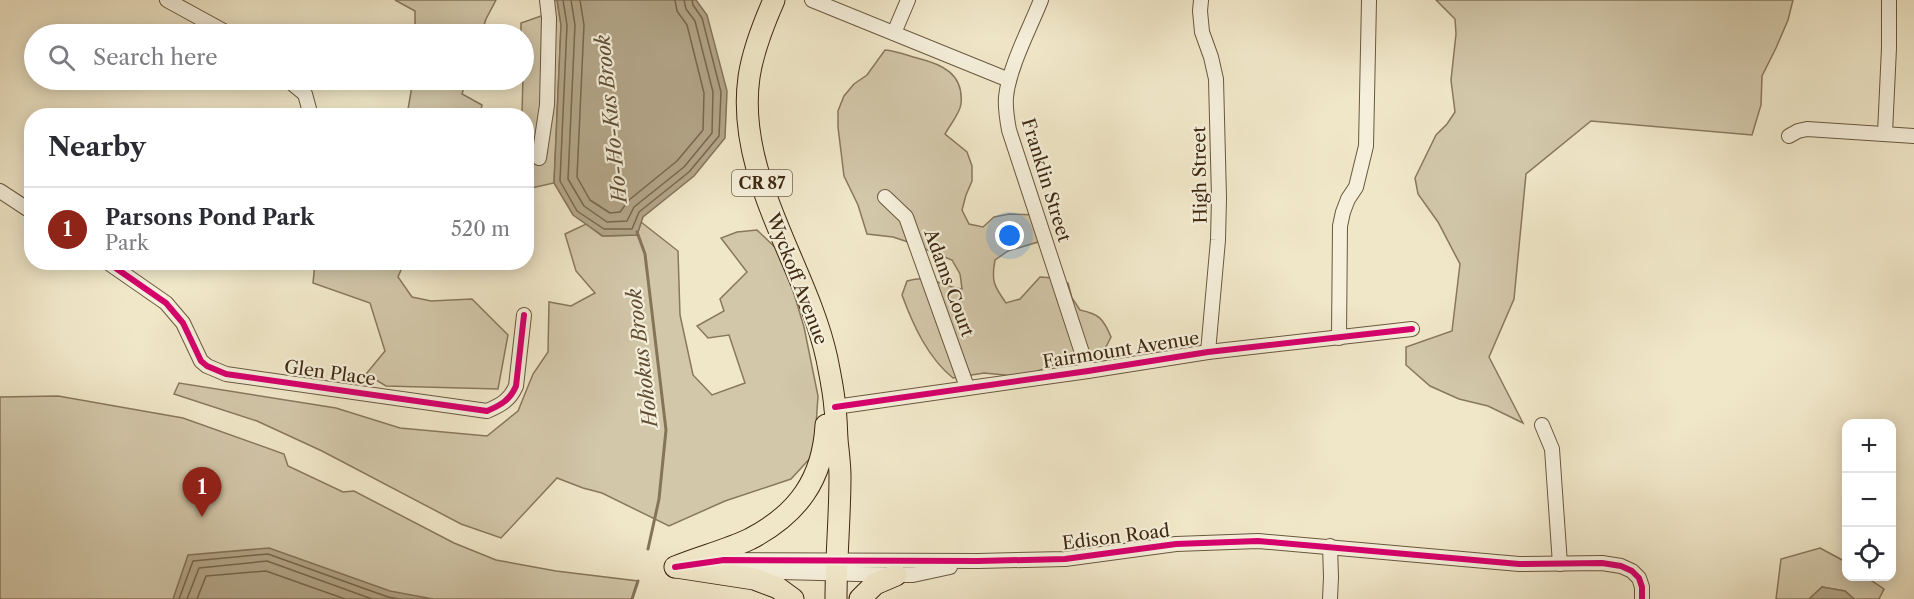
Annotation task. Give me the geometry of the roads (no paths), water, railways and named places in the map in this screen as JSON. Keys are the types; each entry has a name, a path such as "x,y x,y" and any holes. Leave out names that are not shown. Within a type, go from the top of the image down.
{"main road":[{"name":"Wyckoff Avenue","path":"774,0 753,55 748,87 749,127 753,151 767,197 808,298 829,371 835,407 840,475 836,599"},
{"path":"675,567 731,547 764,531 788,512 805,493 819,468 824,447 829,371"},
{"path":"675,567 754,579 778,588 793,599"},
{"path":"860,599 875,584 896,575"}],"street":[{"path":"167,0 211,24"},
{"path":"539,158 547,105 549,18 547,0"},
{"path":"812,0 1009,80"},
{"path":"894,33 908,0"},
{"name":"Franklin Street","path":"1041,0 1009,80 1006,115 1088,372"},
{"name":"High Street","path":"1202,0 1200,11 1202,32 1216,79 1219,198 1218,240 1208,352"},
{"path":"1339,338 1340,226 1348,198 1356,187 1366,146 1369,0"},
{"path":"1885,133 1889,0"},
{"path":"300,90 305,94 309,108"},
{"path":"1789,136 1807,129 1914,136"},
{"path":"0,191 24,207"},
{"name":"Adams Court","path":"885,197 906,217 967,387"},
{"name":"Glen Place","path":"119,270 166,303 183,323 201,361 226,374 487,411 502,405 512,396 516,386 524,315"},
{"name":"Fairmount Avenue","path":"835,407 1088,372 1208,352 1412,329"},
{"path":"1542,425 1552,449 1560,564"},
{"name":"Edison Road","path":"675,567 759,572 1065,559 1176,544 1258,541 1519,564 1602,563 1632,570 1642,586 1642,599"},
{"path":"1330,546 1330,599"},
{"name":"Edison Road","path":"836,567 913,575 978,561"}],"water":[{"name":"Ho-Ho-Kus Brook","path":"557,0 696,0 707,15 727,91 725,138 694,176 643,217 637,235 603,236 573,215 554,183 561,25"},
{"path":"269,548 390,591 433,599 173,599 188,555"},
{"path":"1822,587 1845,591 1854,599 1809,599"}],"waterway":[{"name":"Hohokus Brook","path":"637,232 645,254 666,430 659,499 648,549"},
{"name":"Hohokus Brook","path":"632,599 638,581"}],"place":[{"name":"Parsons Pond Park","path":"202,517"}]}
